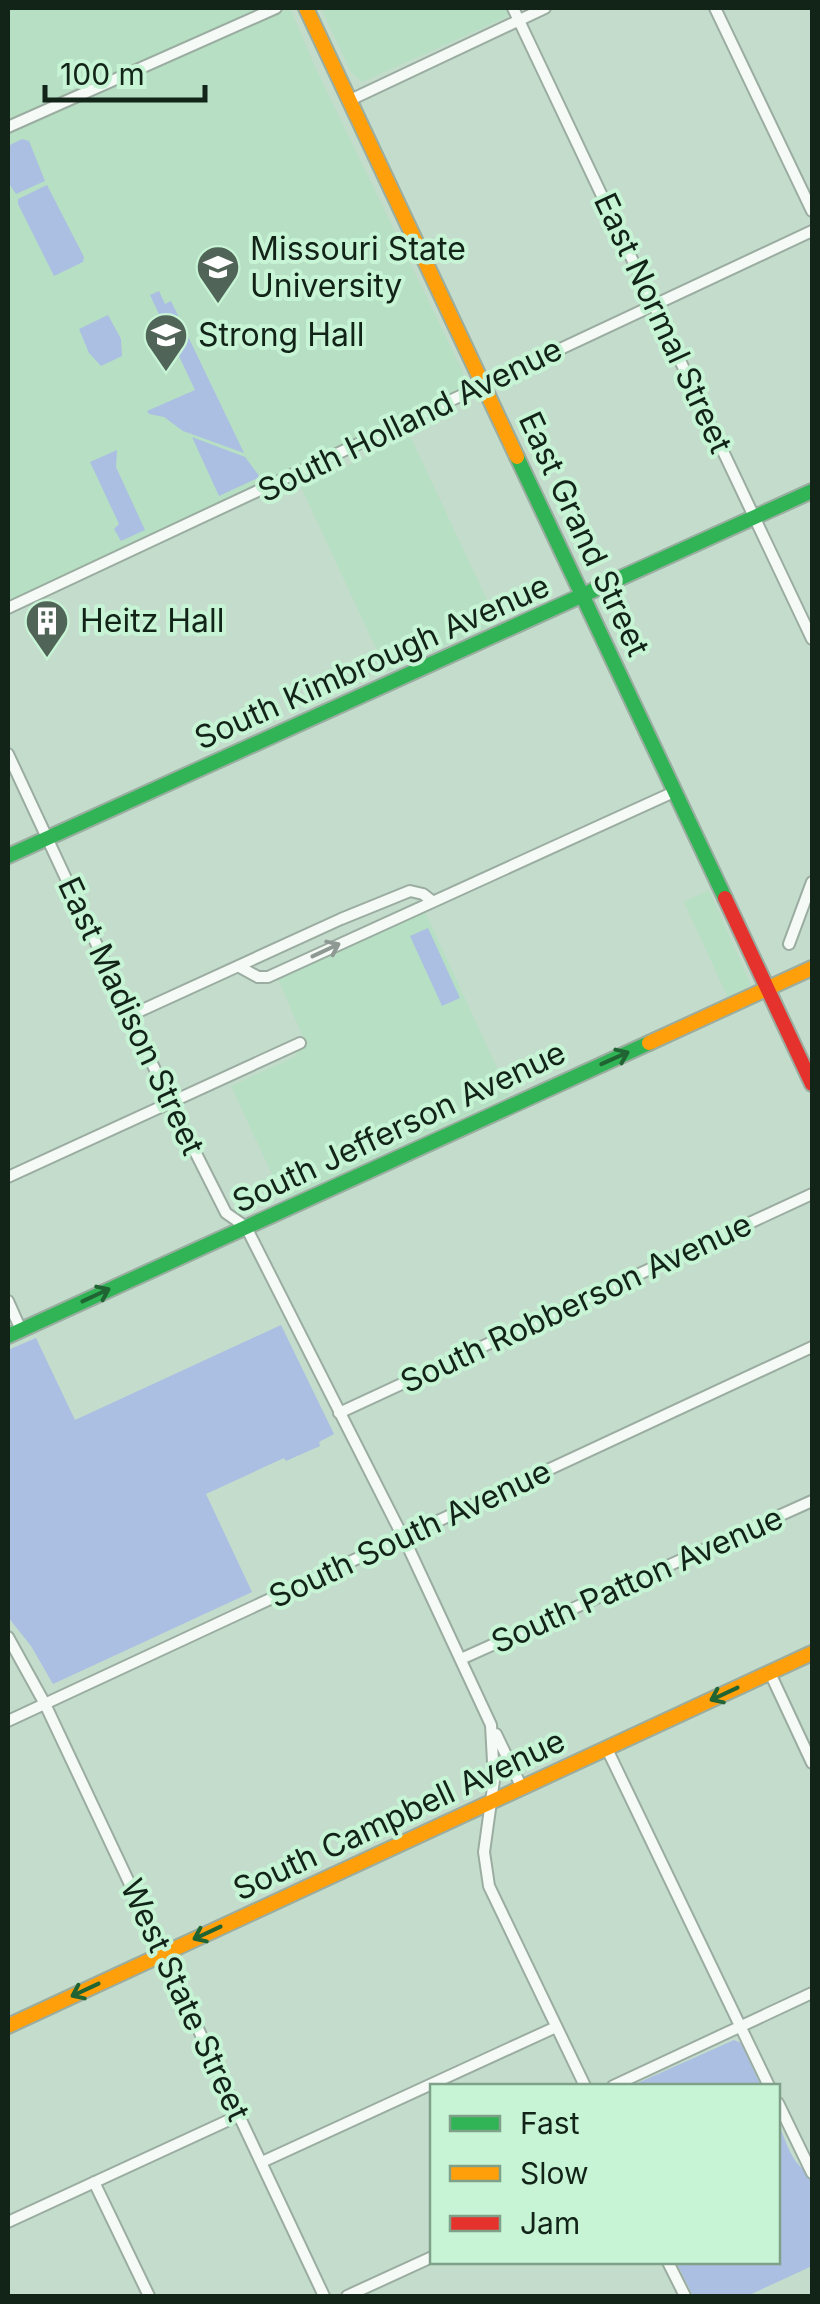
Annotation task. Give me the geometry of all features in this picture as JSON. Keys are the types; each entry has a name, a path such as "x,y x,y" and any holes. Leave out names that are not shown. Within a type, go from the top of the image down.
{"main road":[{"name":"East Grand Street","path":"306,8 812,1084"},
{"name":"South Kimbrough Avenue","path":"8,856 812,491"},
{"name":"South Jefferson Avenue","path":"14,1332 812,968"},
{"name":"South Campbell Avenue","path":"8,2026 812,1653"}],"street":[{"path":"8,128 276,8"},
{"name":"East Normal Street","path":"513,8 812,638"},
{"path":"348,101 545,8"},
{"path":"715,8 812,211"},
{"name":"South Holland Avenue","path":"8,608 812,230"},
{"name":"East Madison Street","path":"8,754 170,1102 226,1213 246,1227 462,1659 522,1788"},
{"path":"238,966 268,977 676,792"},
{"path":"789,944 812,882"},
{"path":"129,1016 410,891 432,901"},
{"path":"8,1177 300,1043"},
{"name":"South Robberson Avenue","path":"339,1413 812,1194"},
{"path":"8,1300 14,1332"},
{"name":"South South Avenue","path":"8,1721 812,1347"},
{"name":"South Patton Avenue","path":"462,1659 812,1502"},
{"name":"West State Street","path":"8,1637 45,1704 324,2296"},
{"path":"770,1673 812,1763"},
{"path":"491,1724 495,1751 484,1852 489,1886 584,2084"},
{"path":"608,1749 769,2084"},
{"path":"616,2084 812,1993"},
{"path":"432,2084 556,2027"},
{"path":"262,2162 430,2085"},
{"path":"780,2108 812,2173"},
{"path":"8,2222 240,2116"},
{"path":"94,2182 148,2296"},
{"path":"347,2296 430,2258"},
{"path":"669,2264 685,2296"}],"shaded area":[{"name":"Missouri State University","path":"8,8 290,8 466,384 457,392 8,603"},
{"path":"321,8 527,8 362,82 351,72"},
{"path":"22,139 29,141 45,181 16,194 8,182 8,146"},
{"path":"47,185 84,257 83,262 54,276 18,204 18,199"},
{"path":"159,291 165,304 171,301 244,453 183,431 164,417 147,411 195,390 150,295"},
{"path":"108,315 121,339 122,356 101,366 89,353 79,329"},
{"path":"410,436 498,623 387,672 301,487"},
{"path":"192,437 245,457 260,477 219,496"},
{"path":"117,450 116,467 145,530 121,541 114,529 119,524 90,462"},
{"path":"709,890 751,985 728,998 684,902"},
{"path":"425,912 510,1096 284,1200 231,1086 295,1057 304,1039 278,979"},
{"path":"428,928 460,998 442,1006 410,936"},
{"path":"281,1325 334,1434 319,1442 320,1446 206,1494 252,1592 53,1684 8,1617 8,1350 36,1338 75,1420"},
{"path":"734,2040 741,2043 760,2084 635,2084"},
{"path":"780,2127 795,2159 812,2174 812,2266 747,2296 693,2296 677,2264 780,2264"}],"traffic: fast":[{"path":"517,457 725,898"},
{"path":"8,856 812,491"},
{"path":"8,1336 649,1043"}],"traffic: slow":[{"path":"306,8 517,457"},
{"path":"649,1043 812,968"},
{"path":"8,2026 812,1653"}],"traffic: jam":[{"path":"725,898 812,1084"}],"place":[{"name":"Missouri State University","path":"218,305"},
{"name":"Strong Hall","path":"166,373"},
{"name":"Heitz Hall","path":"47,659"}]}
